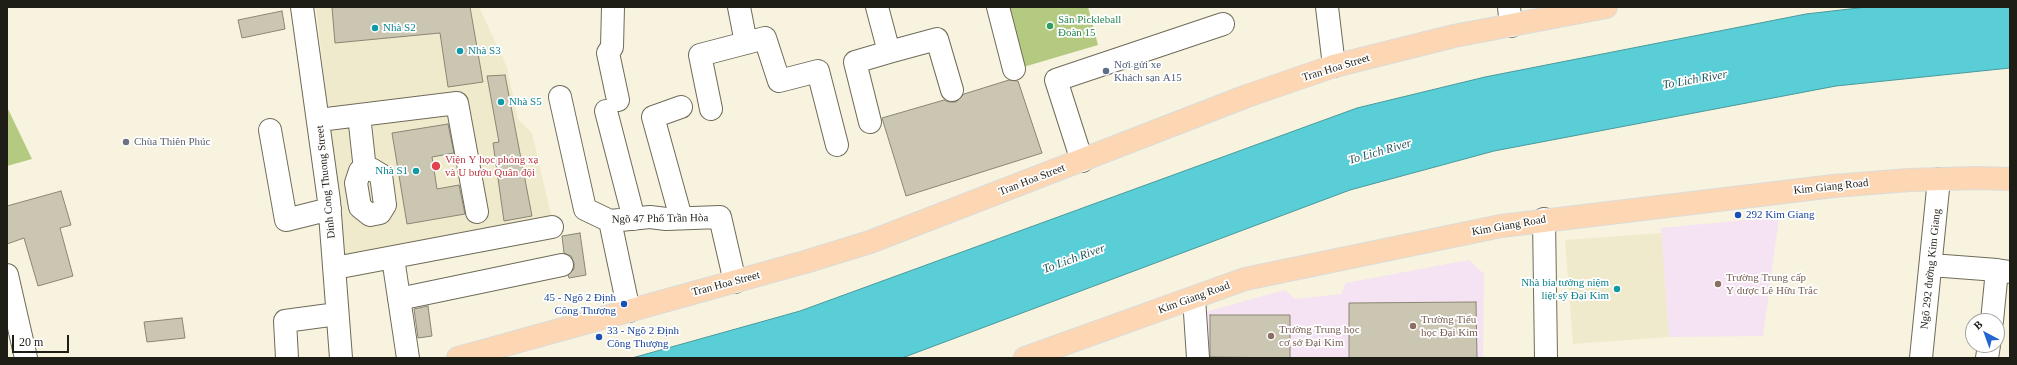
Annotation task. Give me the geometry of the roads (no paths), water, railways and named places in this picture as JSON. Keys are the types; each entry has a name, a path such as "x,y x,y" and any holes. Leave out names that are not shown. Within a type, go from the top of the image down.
{"main road":[{"name":"Tran Hoa Street","path":"458,358 735,282 870,242 1247,96 1334,66 1454,36 1510,16 1606,7"},
{"name":"Kim Giang Road","path":"1024,358 1245,279 1501,226 1834,186 1939,179 2010,179"}],"street":[{"name":"Dinh Cong Thuong Street","path":"302,7 330,205 341,358"},
{"path":"613,7 612,47 608,53 612,106 634,219"},
{"path":"739,7 746,43"},
{"path":"878,7 889,52"},
{"path":"998,7 1014,69"},
{"path":"1327,7 1334,66"},
{"path":"1082,161 1056,80 1223,24"},
{"path":"711,109 700,55 765,38 779,81 818,71 836,145"},
{"path":"870,122 855,62 937,39 952,90"},
{"name":"Ngõ 47 Phố Trần Hòa","path":"560,97 585,209 610,221 650,217 666,219 720,217 735,282"},
{"path":"319,120 457,104 477,212"},
{"path":"681,107 653,117 681,218"},
{"path":"359,115 365,170"},
{"path":"270,130 286,220 358,194"},
{"path":"371,169 381,175 385,205 380,213 370,215 360,208 358,194 356,183 360,171 371,169"},
{"name":"Ngõ 292 đường Kim Giang","path":"1921,358 1939,179"},
{"path":"1544,220 1546,358"},
{"path":"610,221 629,311"},
{"path":"335,268 552,227"},
{"path":"393,258 408,358"},
{"path":"399,299 562,265"},
{"path":"1931,265 2004,271 1994,313"},
{"path":"7,275 26,358"},
{"path":"1194,298 1198,358"},
{"path":"287,358 285,321 337,314"}],"water":[{"name":"To Lich River","path":"1867,7 2010,7 2010,68 1836,86 1494,151 1350,190 902,358 632,358 800,311 1357,108 1485,77 1806,14"}],"place":[{"name":"Sân Pickleball Đoàn 15","path":"1050,26"},
{"name":"Nhà S2","path":"375,28"},
{"name":"Nhà S3","path":"460,51"},
{"name":"Nơi gửi xe Khách sạn A15","path":"1106,71"},
{"name":"Nhà S5","path":"501,102"},
{"name":"Chùa Thiên Phúc","path":"126,142"},
{"name":"Viện Y học phóng xạ và U bướu Quân đội","path":"436,166"},
{"name":"Nhà S1","path":"416,171"},
{"name":"292 Kim Giang","path":"1738,215"},
{"name":"Trường Trung cấp Y dược Lê Hữu Trắc","path":"1718,284"},
{"name":"Nhà bia tưởng niệm liệt sỹ Đại Kim","path":"1617,289"},
{"name":"45 - Ngõ 2 Định Công Thượng","path":"624,304"},
{"name":"Trường Tiểu học Đại Kim","path":"1413,326"},
{"name":"Trường Trung học cơ sở Đại Kim","path":"1271,336"},
{"name":"33 - Ngõ 2 Định Công Thượng","path":"599,337"}]}
